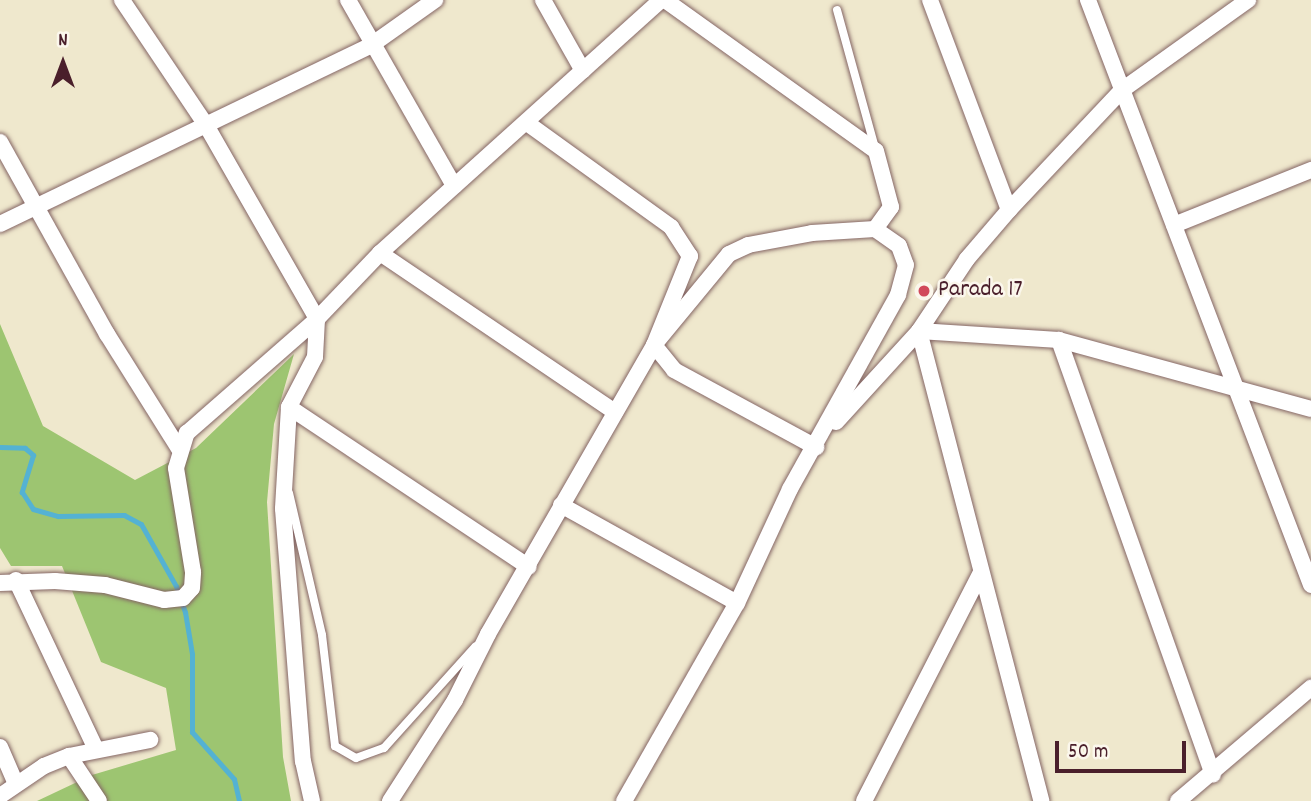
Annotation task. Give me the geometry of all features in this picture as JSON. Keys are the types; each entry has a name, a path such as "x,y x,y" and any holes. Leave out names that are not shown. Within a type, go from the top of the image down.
{"street":[{"path":"348,0 370,46 454,186"},
{"path":"0,224 33,205 370,46 435,0"},
{"path":"543,0 583,71"},
{"path":"96,749 8,582 105,585 164,600 183,598 192,588 193,572 177,489 179,449 187,433 317,319 380,253 663,0 876,150 891,207 875,229"},
{"path":"930,0 1009,210"},
{"path":"1088,0 1311,585"},
{"path":"821,440 919,331 967,259 1009,210 1122,90 1246,1"},
{"path":"124,2 206,125 317,319 314,357 289,407 282,509 303,761 312,801"},
{"path":"390,801 455,700 488,634 529,567 561,505 654,345 690,256 671,228 527,123"},
{"path":"0,142 33,205 179,449"},
{"path":"1174,225 1311,170"},
{"path":"624,801 737,603 790,489 821,440 898,295 906,265 900,246 875,229 812,233 748,245 729,254 654,345"},
{"path":"380,253 615,412"},
{"path":"919,331 1059,340 1139,359 1238,390 1311,409"},
{"path":"919,331 1041,801"},
{"path":"1059,340 1213,775"},
{"path":"654,345 674,370 821,440"},
{"path":"289,407 529,567"},
{"path":"561,505 737,603"},
{"path":"864,801 980,574"},
{"path":"1178,801 1213,775 1311,688"},
{"path":"0,796 16,783 69,756 150,740"},
{"path":"0,747 16,783"},
{"path":"69,756 99,801"}],"lane":[{"path":"836,10 876,150"},
{"path":"285,476 322,635 335,746 356,758 384,748 488,634"}],"green space":[{"path":"0,324 43,426 135,480 196,448 294,354 274,424 267,502 283,757 291,801 37,801 92,775 176,750 166,688 101,662 62,566 11,566 0,548"}],"waterway":[{"path":"0,447 25,448 33,455 22,492 33,509 58,516 124,515 141,524 176,586 185,612 192,654 192,732 234,779 239,801"}],"place":[{"name":"Parada 17","path":"924,291"}]}
